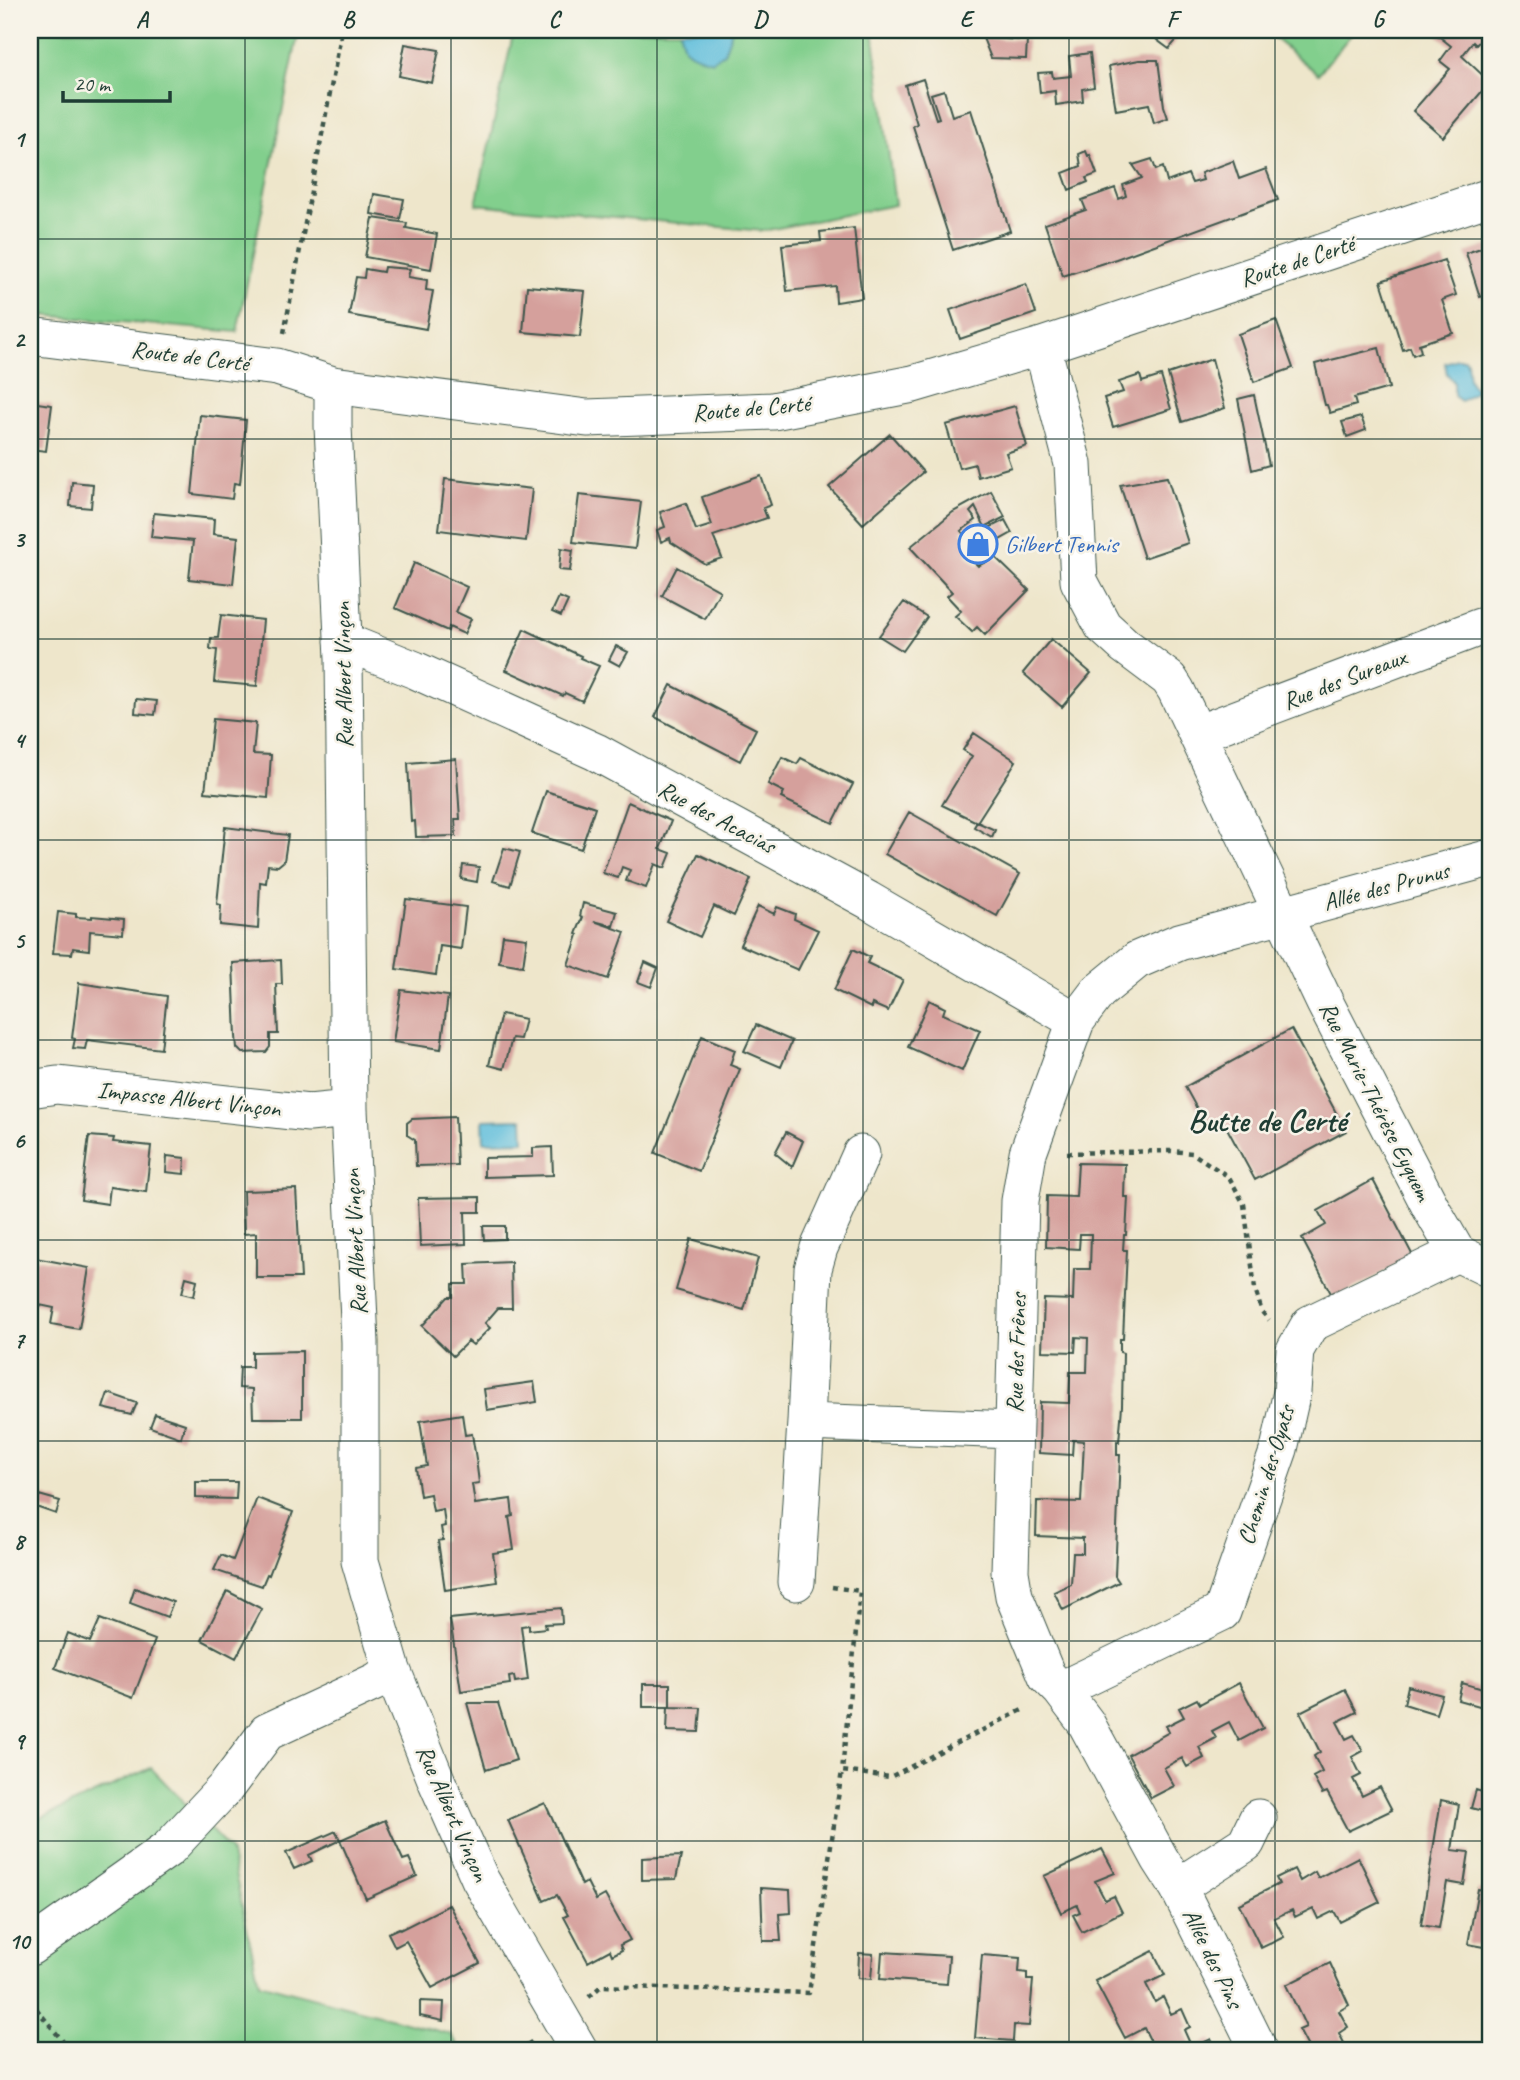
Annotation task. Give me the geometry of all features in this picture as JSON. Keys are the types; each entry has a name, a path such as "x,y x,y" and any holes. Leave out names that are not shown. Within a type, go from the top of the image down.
{"street":[{"name":"Route de Certé","path":"30,336 277,368 333,385 587,418 773,411 913,384 1042,346 1490,197"},
{"path":"1042,346 1073,464 1079,581 1103,626 1169,679 1282,914"},
{"name":"Rue Albert Vinçon","path":"333,385 343,641 349,1109 360,1342 360,1561 392,1670 480,1879 571,2035"},
{"name":"Rue des Sureaux","path":"1197,734 1480,627 1490,631"},
{"name":"Rue des Acacias","path":"343,641 415,670 596,752 868,900 1076,1021"},
{"name":"Allée des Prunus","path":"1282,914 1490,858"},
{"name":"Rue des Frênes","path":"1178,1887 1086,1723 1047,1676 1014,1596 1010,1572 1020,1201 1028,1153 1076,1021 1098,992 1137,960 1179,942 1282,914"},
{"name":"Rue Marie-Thérèse Eyquem","path":"1282,914 1331,1016 1457,1253"},
{"name":"Impasse Albert Vinçon","path":"30,1088 57,1085 309,1113 349,1109"},
{"path":"796,1582 813,1269 819,1248 861,1154"},
{"path":"1295,1350 1310,1324 1457,1253 1490,1269"},
{"name":"Chemin des Oyats","path":"1061,1690 1222,1612 1279,1449 1292,1392 1295,1350"},
{"path":"806,1422 1013,1430"},
{"path":"30,1947 168,1849 226,1787 267,1732 377,1681 392,1670"},
{"name":"Allée des Pins","path":"1258,1818 1247,1843 1178,1887 1259,2050"}],"path":[{"path":"277,368 342,30"},
{"path":"1028,1153 1171,1151 1192,1153 1210,1162 1229,1177 1244,1204 1255,1289 1262,1312 1295,1350"},
{"path":"571,2035 600,1986 809,1993 842,1771 860,1591 796,1582"},
{"path":"842,1771 890,1777 1061,1690"},
{"path":"30,2001 71,2050"}],"green space":[{"path":"30,30 299,30 237,332 30,314"},
{"path":"514,30 873,30 895,205 763,231 476,204"},
{"path":"1264,30 1355,30 1318,74"},
{"path":"151,1768 230,1850 259,1983 450,2034 461,2050 30,2050 30,1823"}],"water":[{"path":"680,30 732,30 724,53 712,61 689,52 683,44"},
{"path":"1465,359 1467,362 1469,380 1476,391 1461,401 1454,396 1454,382 1447,374 1445,363"},
{"path":"523,1119 524,1141 484,1142 483,1120"}],"building":[{"path":"1011,30 1080,30 1080,38 1011,35"},
{"path":"1166,30 1185,30 1169,49 1157,40"},
{"path":"1440,30 1490,30 1476,45 1473,42 1462,56 1490,82 1443,137 1413,111 1450,69 1440,61 1451,46 1436,34"},
{"path":"983,38 1027,40 1026,59 991,58"},
{"path":"405,44 439,50 432,83 399,76"},
{"path":"1090,53 1094,87 1082,89 1083,101 1056,105 1055,91 1040,93 1038,73 1052,72 1053,78 1071,76 1069,56"},
{"path":"1139,60 1158,60 1168,118 1154,123 1149,104 1116,110 1109,66"},
{"path":"923,79 936,119 939,118 931,94 944,90 952,116 971,110 1010,231 953,250 913,126 917,124 905,85"},
{"path":"1086,151 1097,174 1086,178 1088,182 1069,190 1063,173 1081,166 1079,154"},
{"path":"1152,159 1156,170 1163,167 1167,182 1188,174 1192,183 1203,180 1201,173 1233,161 1239,179 1266,169 1278,200 1063,276 1045,224 1086,210 1082,200 1115,188 1119,199 1126,196 1123,185 1142,178 1133,165"},
{"path":"374,194 404,199 400,219 371,214"},
{"path":"373,218 407,223 406,228 437,234 431,269 365,257"},
{"path":"854,228 862,298 836,302 835,286 787,291 782,245 821,241 820,232"},
{"path":"1490,245 1490,294 1480,297 1466,253"},
{"path":"1444,260 1456,295 1442,300 1453,333 1419,344 1421,352 1413,355 1410,347 1403,350 1381,281"},
{"path":"384,267 410,269 408,277 427,280 426,290 433,291 426,329 349,315 356,277 364,278 365,269 383,272"},
{"path":"1026,284 1036,313 960,339 950,310"},
{"path":"527,286 585,291 580,337 523,332"},
{"path":"1276,320 1293,368 1254,382 1238,334"},
{"path":"1379,348 1389,388 1354,398 1356,405 1330,413 1325,405 1315,364"},
{"path":"1212,359 1225,408 1182,422 1168,374"},
{"path":"1140,375 1142,382 1161,376 1171,409 1113,427 1104,398 1123,392 1119,382"},
{"path":"1254,395 1269,465 1252,470 1238,399"},
{"path":"30,402 52,405 46,451 30,449"},
{"path":"1015,406 1027,446 1006,453 1011,467 978,477 975,464 959,468 946,425"},
{"path":"200,415 246,420 240,484 234,483 232,499 192,494"},
{"path":"1361,417 1366,430 1347,437 1342,422"},
{"path":"890,434 923,472 863,524 829,487"},
{"path":"761,476 771,505 763,508 767,518 713,536 722,558 705,564 671,542 670,538 661,542 657,530 665,527 660,512 686,503 696,530 712,525 702,497"},
{"path":"1167,477 1188,543 1144,558 1120,485"},
{"path":"445,479 532,489 526,541 439,530"},
{"path":"72,482 93,484 91,508 70,506"},
{"path":"991,491 1005,517 985,527 975,507 970,512 976,520 961,531 974,546 966,554 978,566 995,557 1029,590 985,635 977,627 972,632 955,616 961,611 947,596 952,592 910,547 953,512"},
{"path":"579,495 641,502 635,549 573,542"},
{"path":"154,513 214,519 213,534 238,537 233,584 189,579 193,541 151,537"},
{"path":"1005,520 1012,533 994,543 987,529"},
{"path":"561,548 573,550 570,571 559,570"},
{"path":"414,563 467,587 456,612 471,619 464,634 449,627 448,631 395,608"},
{"path":"677,567 720,591 705,619 662,596"},
{"path":"559,597 568,601 561,616 552,612"},
{"path":"904,602 927,617 903,651 879,636"},
{"path":"221,615 263,620 257,686 214,682 217,650 210,649 211,638 218,638"},
{"path":"524,629 599,666 582,701 565,693 563,696 506,670"},
{"path":"1051,639 1091,673 1062,707 1023,673"},
{"path":"616,646 628,652 620,666 609,660"},
{"path":"671,685 756,729 740,761 655,717"},
{"path":"136,699 157,701 155,715 135,713"},
{"path":"213,719 256,723 253,754 271,755 268,798 205,792"},
{"path":"974,733 1016,761 977,822 942,805 972,756 963,750"},
{"path":"782,757 797,764 801,758 853,784 833,823 781,798 784,792 768,784"},
{"path":"456,759 460,819 455,819 456,836 416,837 415,821 411,822 408,763"},
{"path":"546,791 595,807 581,849 532,833"},
{"path":"628,802 671,821 660,849 671,853 665,868 655,864 646,888 626,881 630,870 622,867 618,878 603,873"},
{"path":"909,812 1020,874 997,916 885,854"},
{"path":"977,822 995,830 992,837 974,827"},
{"path":"225,827 288,835 284,861 278,866 268,865 266,883 260,882 258,929 220,925 221,905 217,904"},
{"path":"504,848 520,852 510,886 493,881"},
{"path":"698,854 751,879 734,916 714,906 700,937 666,921"},
{"path":"463,865 479,867 477,882 461,879"},
{"path":"406,899 466,907 461,949 440,946 436,975 396,969"},
{"path":"583,903 617,912 613,926 594,921 625,932 608,979 568,965 583,917 580,916"},
{"path":"758,906 774,914 777,907 795,914 794,919 818,930 798,970 740,945"},
{"path":"58,912 76,914 76,917 124,919 123,934 90,931 89,950 73,948 72,954 53,953"},
{"path":"503,935 527,938 523,966 499,962"},
{"path":"853,949 870,957 867,963 903,980 888,1011 872,1004 871,1008 834,990"},
{"path":"281,960 282,984 276,984 278,1034 270,1034 270,1047 266,1052 242,1053 237,1048 233,963"},
{"path":"645,962 658,968 651,987 638,982"},
{"path":"79,983 167,996 161,1049 87,1040 85,1049 73,1048"},
{"path":"401,990 448,996 441,1049 393,1042"},
{"path":"929,1000 945,1008 943,1014 980,1030 962,1071 908,1047"},
{"path":"501,1014 525,1019 520,1039 512,1038 504,1069 489,1065"},
{"path":"756,1025 792,1041 781,1067 744,1051"},
{"path":"1291,1029 1346,1131 1255,1180 1222,1119 1207,1127 1185,1087"},
{"path":"702,1036 735,1050 730,1065 740,1069 699,1171 655,1153"},
{"path":"455,1117 457,1165 416,1166 415,1140 407,1135 407,1123 412,1119"},
{"path":"786,1132 803,1141 792,1167 775,1153"},
{"path":"89,1136 114,1138 113,1142 151,1146 146,1192 110,1187 108,1204 81,1200"},
{"path":"552,1147 553,1175 484,1177 484,1158 533,1157 533,1148"},
{"path":"167,1156 185,1158 184,1174 166,1172"},
{"path":"1078,1163 1125,1164 1124,1197 1128,1197 1123,1250 1127,1250 1123,1339 1120,1339 1120,1352 1123,1353 1122,1406 1119,1442 1117,1441 1117,1455 1120,1455 1115,1576 1119,1582 1063,1610 1054,1592 1071,1584 1073,1553 1083,1553 1083,1538 1036,1536 1037,1501 1081,1502 1084,1441 1073,1440 1072,1455 1039,1453 1040,1402 1069,1403 1070,1372 1087,1372 1088,1338 1076,1337 1075,1352 1042,1351 1044,1299 1073,1300 1074,1269 1090,1269 1091,1234 1080,1234 1079,1249 1046,1247 1047,1196 1076,1197"},
{"path":"1373,1180 1413,1256 1334,1299 1302,1239 1326,1225 1318,1211"},
{"path":"296,1189 301,1278 256,1278 256,1233 244,1234 243,1191"},
{"path":"480,1197 480,1212 465,1212 466,1244 420,1246 418,1198"},
{"path":"483,1226 505,1226 505,1239 484,1240"},
{"path":"691,1239 758,1258 744,1310 676,1290"},
{"path":"30,1257 89,1268 79,1329 51,1324 54,1308 30,1303"},
{"path":"511,1262 512,1308 498,1308 485,1323 490,1328 473,1345 468,1341 453,1356 422,1326 448,1297 453,1297 453,1284 467,1284 466,1264"},
{"path":"186,1277 197,1280 194,1296 182,1293"},
{"path":"302,1351 302,1418 253,1418 252,1389 239,1388 240,1367 252,1367 252,1352"},
{"path":"534,1382 537,1402 487,1410 484,1389"},
{"path":"108,1393 137,1403 132,1415 103,1408"},
{"path":"155,1414 185,1424 181,1438 150,1427"},
{"path":"462,1414 465,1435 472,1434 476,1459 479,1483 472,1484 475,1504 511,1499 513,1516 509,1517 514,1550 493,1553 497,1582 445,1590 438,1541 443,1540 443,1509 433,1511 430,1494 420,1496 416,1468 427,1466 420,1421"},
{"path":"196,1482 237,1482 236,1499 196,1498"},
{"path":"39,1495 60,1501 56,1514 36,1507"},
{"path":"257,1498 293,1512 269,1575 267,1574 262,1586 214,1570 221,1555 233,1560"},
{"path":"135,1588 173,1602 167,1617 130,1603"},
{"path":"227,1591 262,1609 236,1658 202,1640"},
{"path":"561,1608 562,1623 545,1624 546,1628 529,1630 529,1625 521,1626 528,1680 515,1682 514,1676 509,1677 510,1684 461,1691 450,1619"},
{"path":"100,1619 155,1640 133,1698 55,1668 68,1633 90,1642"},
{"path":"1239,1683 1263,1728 1239,1741 1229,1722 1212,1731 1216,1738 1199,1747 1204,1758 1187,1767 1182,1758 1164,1768 1174,1786 1151,1798 1128,1755 1169,1732 1166,1726 1184,1717 1179,1708 1197,1699 1200,1704"},
{"path":"1462,1683 1490,1691 1490,1709 1458,1700"},
{"path":"643,1684 670,1684 670,1707 701,1708 699,1732 667,1731 668,1707 643,1707"},
{"path":"1408,1686 1442,1695 1436,1714 1404,1704"},
{"path":"1345,1689 1357,1712 1337,1722 1346,1739 1354,1735 1363,1751 1352,1757 1361,1775 1353,1779 1362,1796 1380,1787 1392,1810 1348,1831 1327,1792 1322,1794 1313,1777 1322,1772 1314,1756 1320,1752 1300,1712"},
{"path":"467,1703 498,1703 516,1760 486,1770"},
{"path":"1490,1766 1490,1813 1471,1808 1476,1790 1482,1792"},
{"path":"1441,1800 1459,1804 1452,1850 1469,1852 1464,1885 1447,1882 1439,1928 1421,1925"},
{"path":"545,1803 582,1885 587,1882 596,1900 605,1895 630,1940 620,1945 622,1950 612,1955 610,1950 588,1962 564,1917 568,1915 557,1895 544,1901 508,1820"},
{"path":"385,1820 403,1860 409,1858 417,1876 366,1899 340,1840"},
{"path":"336,1831 340,1840 309,1855 312,1861 294,1869 286,1853"},
{"path":"1102,1849 1115,1873 1095,1881 1105,1900 1114,1896 1122,1912 1082,1932 1073,1915 1080,1912 1077,1905 1061,1913 1044,1876"},
{"path":"681,1856 676,1879 642,1880 642,1858"},
{"path":"1358,1857 1380,1902 1340,1922 1334,1911 1318,1919 1313,1908 1295,1917 1292,1910 1274,1918 1284,1937 1261,1948 1239,1904 1279,1884 1276,1878 1294,1869 1300,1881 1315,1872 1318,1878"},
{"path":"761,1888 790,1890 791,1913 779,1914 781,1941 763,1941"},
{"path":"1478,1889 1490,1891 1490,1948 1468,1944"},
{"path":"449,1905 480,1963 432,1988 406,1941 395,1947 388,1933 399,1928 400,1930"},
{"path":"1153,1951 1165,1975 1146,1984 1155,2002 1163,1997 1171,2014 1182,2009 1190,2027 1184,2030 1192,2048 1211,2039 1216,2050 1162,2050 1159,2043 1153,2046 1144,2028 1125,2038 1095,1981"},
{"path":"882,1952 949,1956 947,1984 880,1979"},
{"path":"859,1953 873,1954 871,1979 858,1978"},
{"path":"982,1955 1020,1958 1019,1972 1027,1973 1027,1980 1033,1980 1029,2026 1014,2025 1013,2041 975,2038"},
{"path":"1330,1963 1349,2005 1339,2011 1348,2027 1339,2033 1347,2049 1302,2050 1308,2047 1299,2030 1306,2027 1286,1985"},
{"path":"420,2001 444,2002 443,2021 420,2016"}],"place":[{"name":"Gilbert Tennis","path":"978,544"}],"district":[{"name":"Butte de Certé","path":"1267,1120"}]}
